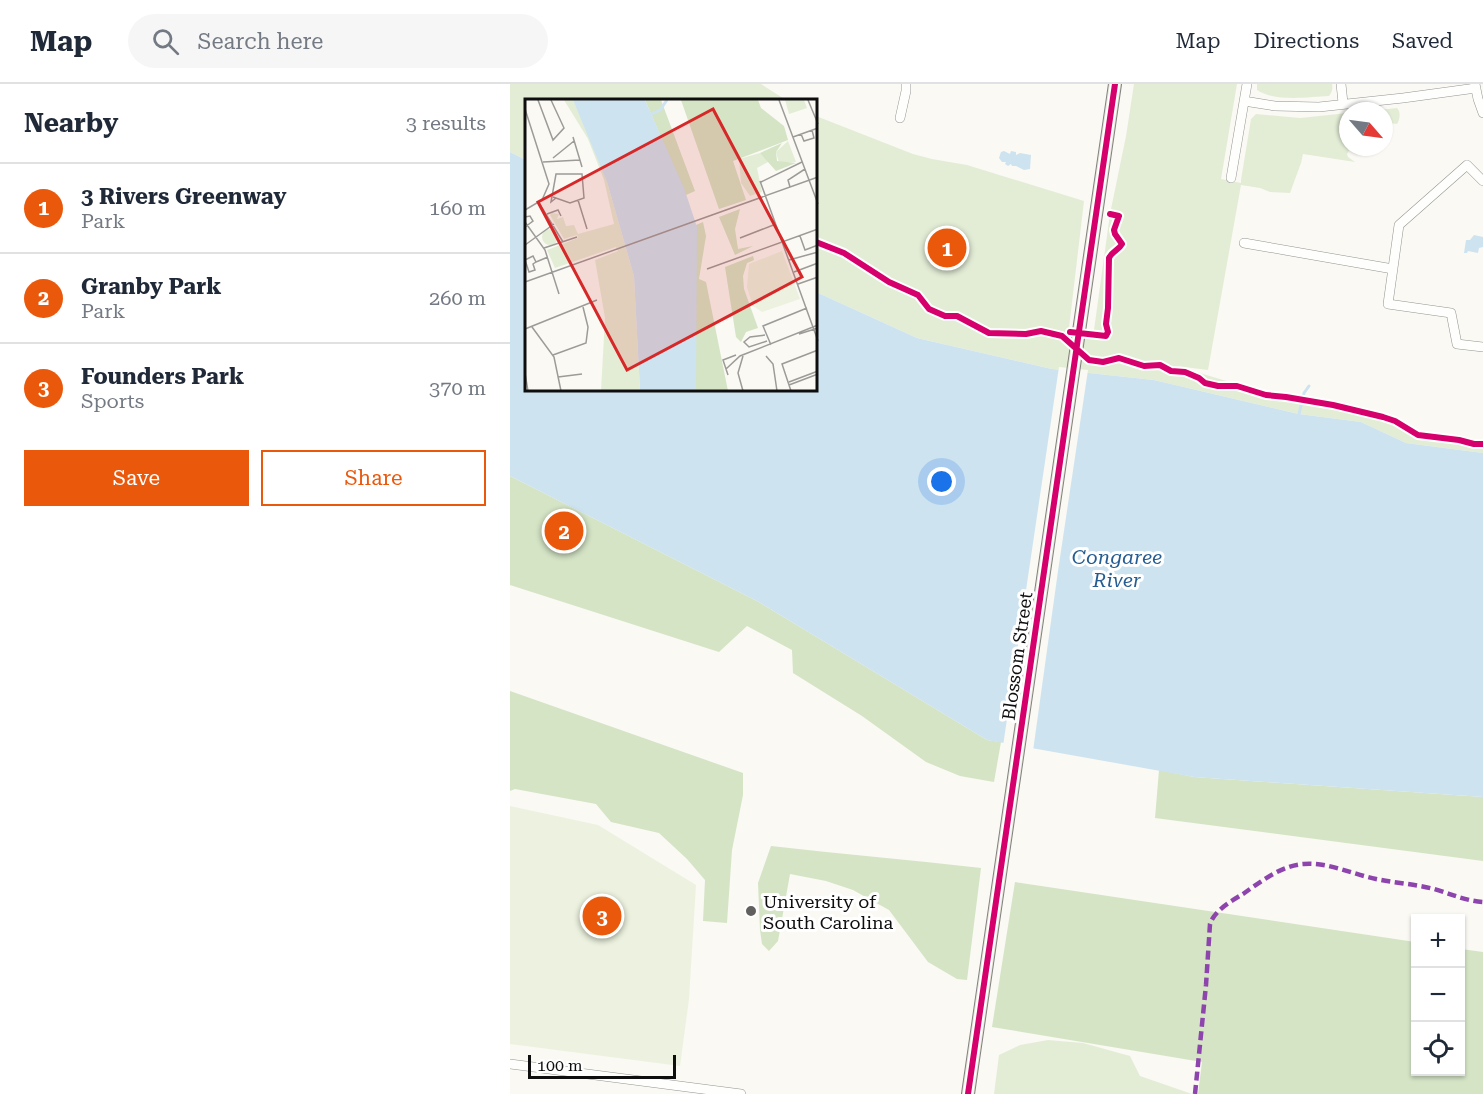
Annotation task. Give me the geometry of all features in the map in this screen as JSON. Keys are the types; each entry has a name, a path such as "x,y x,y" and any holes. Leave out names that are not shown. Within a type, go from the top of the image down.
{"main road":[{"name":"Blossom Street","path":"968,1094 1115,84"}],"street":[{"path":"900,118 906,84"},
{"path":"1231,178 1247,84"},
{"path":"1341,84 1343,102"},
{"path":"1363,102 1475,86 1483,113"},
{"path":"1244,101 1275,106 1339,104"},
{"path":"1483,181 1467,165 1399,225 1388,304 1451,313 1457,344 1483,347"},
{"path":"1244,243 1393,269"},
{"path":"510,1064 718,1093 741,1094"}],"green space":[{"path":"510,84 761,84 784,99 525,99 525,160 510,152"},
{"path":"1134,84 1237,84 1221,179 1241,183 1251,119 1256,114 1300,118 1339,114 1339,156 1348,156 1355,162 1303,154 1290,193 1270,192 1241,185 1208,370 1176,366 1250,388 1376,413 1394,419 1421,433 1483,441 1483,453 1406,443 1361,422 1299,414 1154,380 1052,369 917,338 818,293 818,117 913,154 967,165 1084,201 1069,328 1094,330 1110,214"},
{"path":"1257,84 1332,84 1332,92 1329,96 1282,97 1264,94 1257,90"},
{"path":"1393,108 1397,108 1400,114 1397,124 1393,123"},
{"path":"510,476 757,601 987,740 1001,742 994,782 960,776 926,762 862,716 793,673 792,650 747,626 719,652 510,585"},
{"path":"510,691 743,773 743,795 732,850 727,923 703,921 705,880 687,859 659,833 611,822 596,804 515,789 510,791"},
{"path":"1159,770 1194,777 1483,797 1483,861 1155,818"},
{"path":"510,806 598,825 696,885 689,999 680,1066 510,1044"},
{"path":"771,846 981,868 967,980 957,979 928,962 889,910 853,890 826,881 790,874 778,941 769,951 762,944 758,883"},
{"path":"1015,882 1411,941 1411,1076 1465,1076 1465,950 1483,952 1483,1094 1198,1094 1202,1062 992,1027"},
{"path":"1048,1040 1083,1043 1130,1056 1140,1076 1192,1094 994,1094 999,1055 1020,1045"}],"water":[{"path":"1011,151 1016,152 1016,155 1020,153 1031,155 1030,169 1024,170 1011,164 1008,166 1006,162 1002,162 999,158 1001,152 1010,154"},
{"name":"Congaree River","path":"510,152 525,160 525,392 818,392 818,293 917,338 1052,369 1154,380 1299,414 1361,422 1406,443 1483,453 1483,797 1194,777 987,740 757,601 510,476"},
{"path":"1474,235 1483,237 1483,247 1479,248 1478,253 1468,251 1464,253 1466,240 1470,240"}],"pier":[{"path":"1059,367 1088,370 1033,751 1003,746"}],"waterway":[{"path":"1299,414 1304,393 1309,386"}],"marked path":[{"path":"1195,1094 1210,924 1215,915 1228,903 1264,879 1288,867 1304,864 1331,867 1376,879 1427,887 1483,902"}],"cycle path":[{"path":"968,1094 1115,84"},
{"path":"1070,332 1106,336 1108,332 1106,324 1109,258 1122,244 1114,230 1119,216 1110,214"},
{"path":"818,243 844,253 889,282 918,295 929,309 945,316 957,316 989,333 1026,334 1041,331 1062,336 1089,360 1103,362 1119,358 1144,366 1160,365 1171,371 1185,372 1205,383 1237,386 1266,395 1333,405 1395,421 1418,435 1483,444"}],"place":[{"name":"3 Rivers Greenway","path":"947,248"},
{"name":"Granby Park","path":"564,531"},
{"name":"University of South Carolina","path":"751,911"},
{"name":"Founders Park","path":"602,916"}]}
